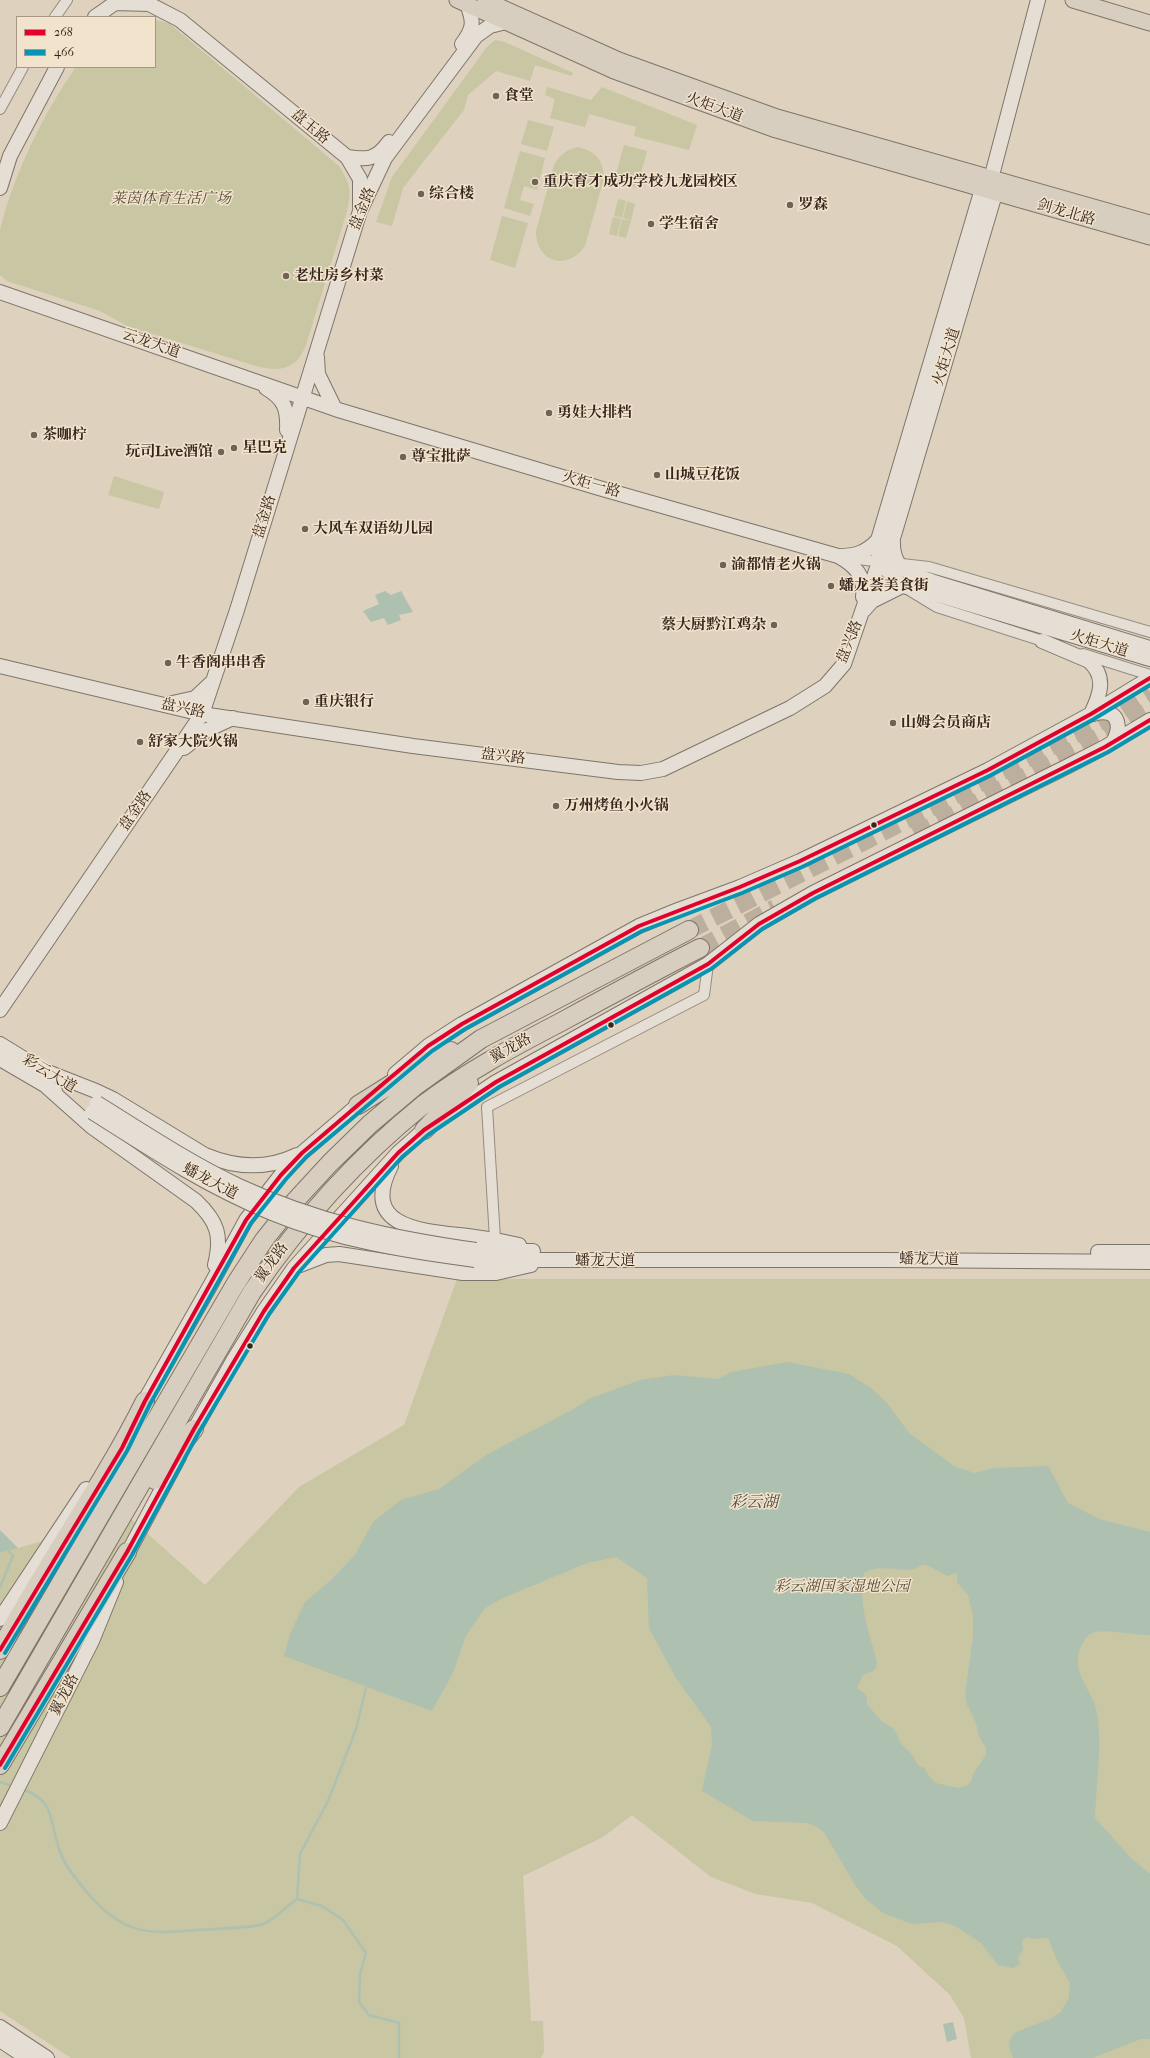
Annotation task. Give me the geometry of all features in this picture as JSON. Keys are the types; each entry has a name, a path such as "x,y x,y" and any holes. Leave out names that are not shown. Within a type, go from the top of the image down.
{"highway":[{"name":"翼龙路","path":"3,1681 124,1449 264,1240 295,1201 330,1163 370,1124 414,1087 481,1039 689,930"},
{"name":"翼龙路","path":"0,1727 156,1467 252,1292 280,1251 312,1211 384,1139 425,1104 494,1057 700,948"},
{"path":"358,1105 440,1055 481,1039"},
{"path":"424,1130 494,1057"},
{"path":"0,1650 80,1515 124,1449 145,1401"},
{"path":"0,1741 156,1467 194,1429"},
{"path":"3,1681 80,1515"},
{"path":"0,1765 127,1552"}],"main road":[{"name":"火炬大道","path":"486,0 618,60 721,98 990,187"},
{"path":"990,187 1038,0"},
{"path":"1073,0 1150,23"},
{"name":"盘玉路","path":"96,16 113,2 149,4 180,20 347,157"},
{"name":"火炬大道","path":"462,2 614,71 718,110 774,129 990,187"},
{"path":"347,157 366,160 381,153 471,32 472,18 462,2"},
{"name":"盘金路","path":"0,1010 202,714 239,603 360,211 386,158 476,36 490,26 506,22"},
{"path":"0,188 10,156 56,68"},
{"path":"347,157 360,179 360,211"},
{"name":"火炬大道","path":"894,535 990,187"},
{"name":"火炬大道","path":"878,540 990,187"},
{"name":"剑龙北路","path":"990,187 1150,223"},
{"name":"剑龙北路","path":"990,187 1150,237"},
{"name":"云龙大道","path":"0,292 302,396"},
{"path":"316,350 318,374 335,409"},
{"path":"253,380 278,396 288,414 287,444"},
{"name":"火炬一路","path":"302,396 335,409 599,488 838,556 858,555 865,552 878,540"},
{"path":"894,535 892,551 897,563 904,570 933,587"},
{"name":"盘兴路","path":"0,666 202,714 413,746 641,774 663,769 713,746 804,701 825,686 844,664 879,562 894,535"},
{"path":"878,540 879,562 902,586"},
{"path":"838,556 852,564 863,579 864,588 862,612"},
{"path":"862,612 872,601 902,586 933,587"},
{"name":"火炬大道","path":"933,587 1150,648"},
{"name":"火炬大道","path":"933,587 1150,659"},
{"path":"1042,641 1089,661 1095,667 1101,681 1101,690 1091,714"},
{"path":"145,1401 246,1220 281,1175 302,1153 428,1046 462,1024 632,930 678,910 740,887 800,861 988,770 1091,714 1150,678"},
{"path":"164,705 195,698 213,681"},
{"path":"1091,714 1100,712 1113,715 1119,726 1118,733 1113,742"},
{"path":"175,754 206,730 233,718"},
{"name":"翼龙路","path":"0,1823 92,1641 127,1552 194,1429 264,1311 294,1268 398,1153 424,1130 496,1082 708,964 759,924 813,893 1113,742 1150,720"},
{"name":"彩云大道","path":"0,1044 45,1071 95,1108"},
{"name":"彩云大道","path":"0,1059 47,1087 95,1108"},
{"path":"45,1071 113,1099 205,1155 220,1161 238,1165 270,1165 302,1153"},
{"path":"47,1087 92,1127 196,1200 205,1210 217,1229 219,1242 210,1286"},
{"name":"蟠龙大道","path":"95,1108 164,1158 234,1196 272,1213 356,1240 405,1251 476,1255 1150,1262"},
{"path":"398,1153 382,1187 384,1207 398,1222 418,1230 495,1239 547,1256"},
{"name":"蟠龙大道","path":"547,1256 1150,1252"},
{"path":"294,1268 326,1255 339,1254 443,1271 481,1274 508,1272 547,1256"},
{"name":"翼龙路","path":"0,1619 124,1449"},
{"path":"0,2027 47,2058"},
{"path":"0,2040 27,2058"}],"street":[{"path":"56,16 67,0"},
{"path":"0,109 22,68"},
{"path":"838,556 879,562 929,566 1150,632"},
{"path":"902,586 937,607 1150,675"},
{"path":"495,1239 487,1107 704,995 708,964"}],"green space":[{"name":"莱茵体育生活广场","path":"156,20 169,23 339,166 346,178 350,192 347,211 306,345 297,360 287,367 280,369 256,366 127,326 100,311 7,281 0,275 0,230 13,188 41,124 75,68 156,68"},
{"path":"495,40 505,42 573,73 572,76 535,65 530,81 496,71 468,95 464,110 403,188 392,226 376,222 392,177 487,47"},
{"path":"547,87 591,100 602,87 697,125 689,150 634,136 636,127 589,114 585,127 550,118 555,99 545,95"},
{"path":"528,120 554,127 547,151 521,144"},
{"path":"624,145 647,151 637,188 614,182"},
{"path":"578,147 590,151 597,157 602,166 604,178 585,246 578,254 570,259 562,261 554,260 541,250 537,242 536,231 554,165 564,153"},
{"path":"520,151 545,158 537,190 524,186 520,200 534,204 530,216 504,208"},
{"path":"618,199 626,201 622,218 614,216"},
{"path":"627,201 635,204 631,221 623,218"},
{"path":"502,216 528,223 515,268 490,260"},
{"path":"613,217 621,219 617,236 609,234"},
{"path":"622,219 631,221 626,238 618,236"},
{"path":"114,476 164,492 159,509 108,495"},
{"name":"彩云湖国家湿地公园","path":"457,1279 1150,1279 1150,2058 971,2058 964,2018 950,1995 897,1946 812,1903 756,1894 711,1877 632,1815 603,1837 523,1876 531,2021 543,2021 544,2052 541,2058 71,2058 0,2011 0,1553 129,1517 205,1585 299,1487 404,1425"}],"water":[{"path":"385,591 391,595 401,591 413,612 399,615 401,620 388,625 384,618 371,622 363,611 379,604 375,595"},
{"name":"彩云湖","path":"787,1362 849,1374 872,1389 887,1403 909,1433 954,1466 974,1473 994,1468 1048,1466 1068,1503 1099,1519 1150,1532 1150,1635 1102,1631 1090,1634 1080,1648 1078,1665 1079,1671 1093,1700 1098,1718 1099,1761 1095,1818 1131,1858 1150,1874 1150,2039 1141,2039 1092,2058 1013,2058 1009,2045 1011,2038 1016,2032 1050,2019 1061,2012 1069,1998 1070,1983 1057,1960 1048,1938 1032,1939 1026,1937 1022,1942 1023,1949 1018,1958 1020,1965 1012,1968 998,1965 981,1943 957,1927 944,1922 912,1924 883,1913 866,1899 855,1885 824,1832 815,1826 807,1823 753,1821 702,1791 712,1744 711,1727 676,1678 649,1628 647,1578 616,1557 587,1563 505,1597 485,1608 466,1635 453,1673 432,1711 284,1656 290,1634 305,1602 330,1581 355,1555 373,1522 401,1500 439,1489 488,1454 572,1410 589,1399 640,1380 674,1375 718,1379 732,1372","holes":["922,1565 927,1565 947,1576 957,1573 957,1582 968,1595 973,1615 973,1636 965,1695 967,1705 976,1723 979,1736 986,1748 986,1755 974,1772 971,1782 966,1786 958,1788 936,1783 931,1779 924,1768 919,1766 910,1752 902,1745 894,1729 881,1721 867,1704 867,1698 864,1693 857,1688 862,1676 874,1670 877,1662 863,1606 862,1584 864,1573 879,1568 909,1570"]},
{"path":"0,1530 18,1548 0,1553"},
{"path":"953,2022 957,2039 947,2042 943,2024"}],"waterway":[{"path":"0,1587 13,1556 7,1549"},
{"path":"21,1789 41,1799 46,1806 50,1814 61,1854 72,1874 99,1905 111,1916 122,1923 148,1931 162,1932 241,1927 263,1924 276,1916 297,1899 300,1854 328,1801 356,1729 366,1688"},
{"path":"0,1782 13,1786"},
{"path":"297,1899 322,1906 343,1920 366,1953 360,1974 359,2002 369,2015 399,2023 399,2058"}],"tunnel":[{"path":"689,930 1086,729 1122,710 1150,692"},
{"path":"915,835 1150,710"},
{"path":"700,948 775,908"}],"transit line":[{"name":"268","path":"0,1650 122,1448 145,1401 246,1220 281,1175 302,1153 358,1105 428,1046 462,1024 639,926 740,887 800,861 988,770 1091,714 1150,678"},
{"name":"466","path":"5,1653 127,1451 150,1404 251,1223 286,1179 306,1157 432,1051 465,1029 642,931 742,893 802,867 991,775 1094,719 1150,685"},
{"name":"268","path":"0,1765 127,1552 194,1429 264,1311 294,1268 398,1153 424,1130 496,1082 708,964 759,924 813,893 1105,747 1150,720"},
{"name":"466","path":"5,1768 132,1555 199,1432 269,1314 299,1272 402,1157 428,1135 499,1087 711,969 762,929 816,898 1108,752 1150,727"}],"place":[{"name":"食堂","path":"496,96"},
{"name":"重庆育才成功学校九龙园校区","path":"535,182"},
{"name":"综合楼","path":"421,194"},
{"name":"罗森","path":"790,205"},
{"name":"学生宿舍","path":"651,224"},
{"name":"老灶房乡村菜","path":"286,276"},
{"name":"勇娃大排档","path":"549,413"},
{"name":"茶咖柠","path":"34,435"},
{"name":"星巴克","path":"234,448"},
{"name":"玩司Live酒馆","path":"221,452"},
{"name":"尊宝批萨","path":"403,457"},
{"name":"山城豆花饭","path":"657,475"},
{"name":"大风车双语幼儿园","path":"305,529"},
{"name":"渝都情老火锅","path":"723,565"},
{"name":"蟠龙荟美食街","path":"831,586"},
{"name":"蔡大厨黔江鸡杂","path":"774,625"},
{"name":"牛香阁串串香","path":"168,663"},
{"name":"重庆银行","path":"306,702"},
{"name":"山姆会员商店","path":"893,723"},
{"name":"舒家大院火锅","path":"140,742"},
{"name":"万州烤鱼小火锅","path":"556,806"}]}
